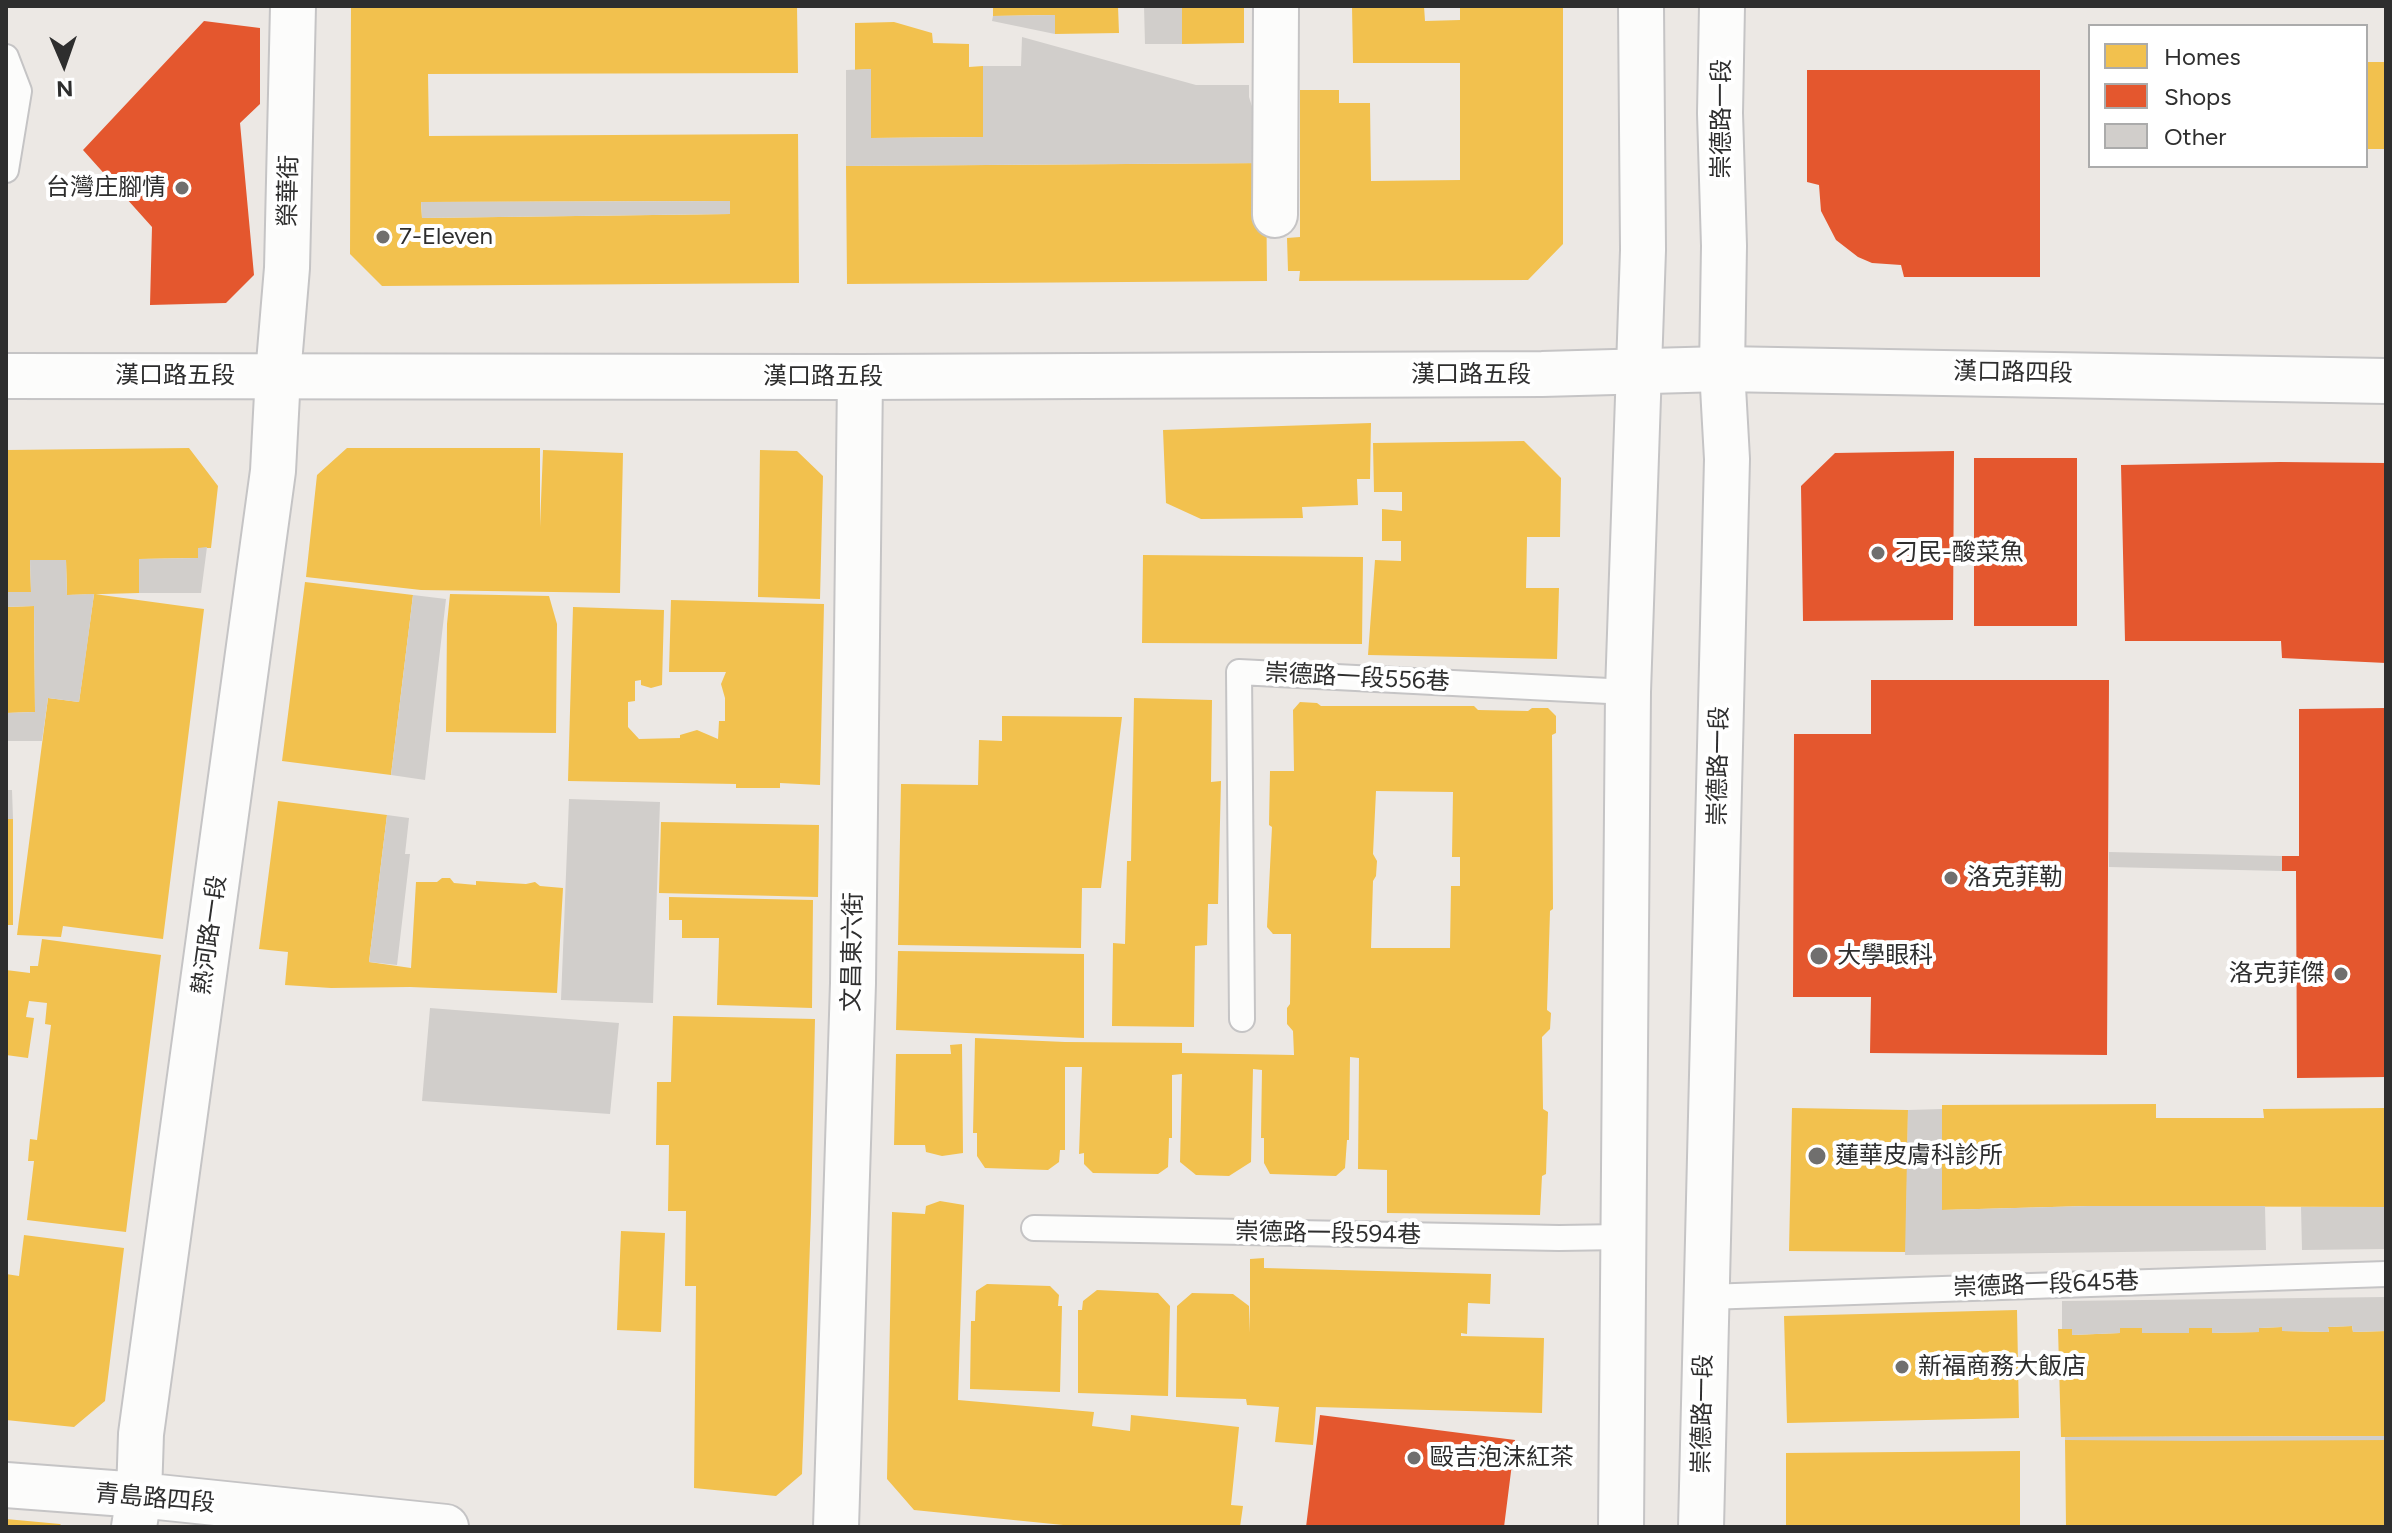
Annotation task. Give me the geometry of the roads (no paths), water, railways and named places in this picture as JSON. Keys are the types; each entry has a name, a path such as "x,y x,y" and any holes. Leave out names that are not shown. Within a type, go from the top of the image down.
{"street":[{"name":"榮華街","path":"278,375 287,268 293,6"},
{"path":"1275,215 1276,6"},
{"path":"1621,1527 1628,692 1643,250 1641,6"},
{"name":"崇德路一段","path":"1701,1527 1727,459 1722,369 1722,6"},
{"name":"漢口路四段","path":"1639,372 1722,369 2386,381"},
{"name":"漢口路五段","path":"6,376 860,377 1639,372"},
{"name":"熱河路一段","path":"137,1511 141,1434 273,471 278,375"},
{"name":"文昌東六街","path":"836,1527 853,983 860,377"},
{"name":"青島路四段","path":"6,1485 137,1511 446,1527"}],"lane":[{"path":"6,57 19,91 6,170"},
{"name":"崇德路一段556巷","path":"1242,1019 1239,672 1628,692"},
{"name":"崇德路一段594巷","path":"1034,1228 1622,1237"},
{"name":"崇德路一段645巷","path":"1706,1297 2386,1274"}],"place":[{"name":"台灣庄腳情","path":"182,188"},
{"name":"7-Eleven","path":"383,237"},
{"name":"刁民-酸菜魚","path":"1878,553"},
{"name":"洛克菲勒","path":"1951,878"},
{"name":"大學眼科","path":"1819,956"},
{"name":"洛克菲傑","path":"2341,974"},
{"name":"蓮華皮膚科診所","path":"1817,1156"},
{"name":"新福商務大飯店","path":"1902,1367"},
{"name":"毆吉泡沫紅茶","path":"1414,1458"}]}
